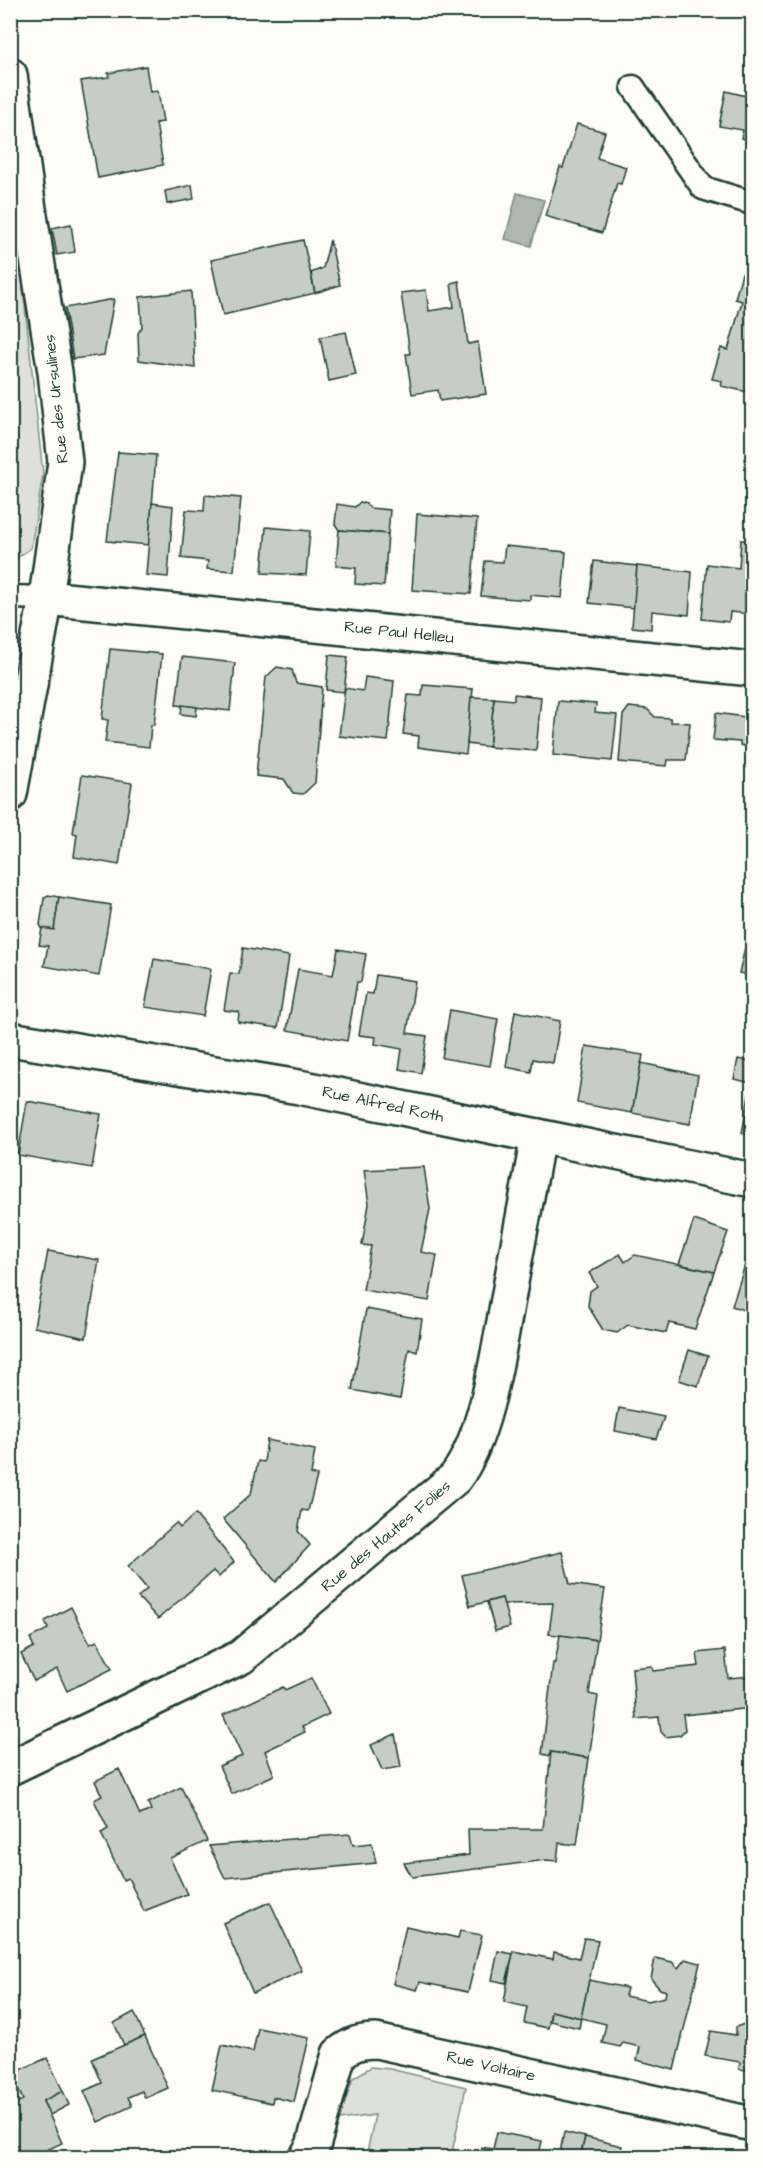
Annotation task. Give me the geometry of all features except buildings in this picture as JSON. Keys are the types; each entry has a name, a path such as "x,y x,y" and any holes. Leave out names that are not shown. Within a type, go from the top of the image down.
{"street":[{"name":"Rue des Ursulines","path":"10,75 55,372 65,462 46,598 10,794"},
{"name":"Rue Paul Helleu","path":"46,598 753,669"},
{"name":"Rue Alfred Roth","path":"10,1039 299,1087 753,1180"},
{"name":"Rue des Hautes Folies","path":"10,1768 241,1657 455,1478 469,1456 477,1436 490,1388 538,1136"},
{"name":"Rue Voltaire","path":"306,2157 313,2146 339,2054 349,2046 361,2041 376,2041 753,2124"}],"lane":[{"path":"633,87 703,188 753,203"},
{"path":"10,597 46,598"}],"shaded area":[{"path":"517,193 544,200 531,246 505,239"},
{"path":"20,260 43,474 31,548 11,562 10,261"},
{"path":"371,2067 390,2069 466,2087 451,2157 366,2157 375,2115 339,2120 353,2078"}]}
